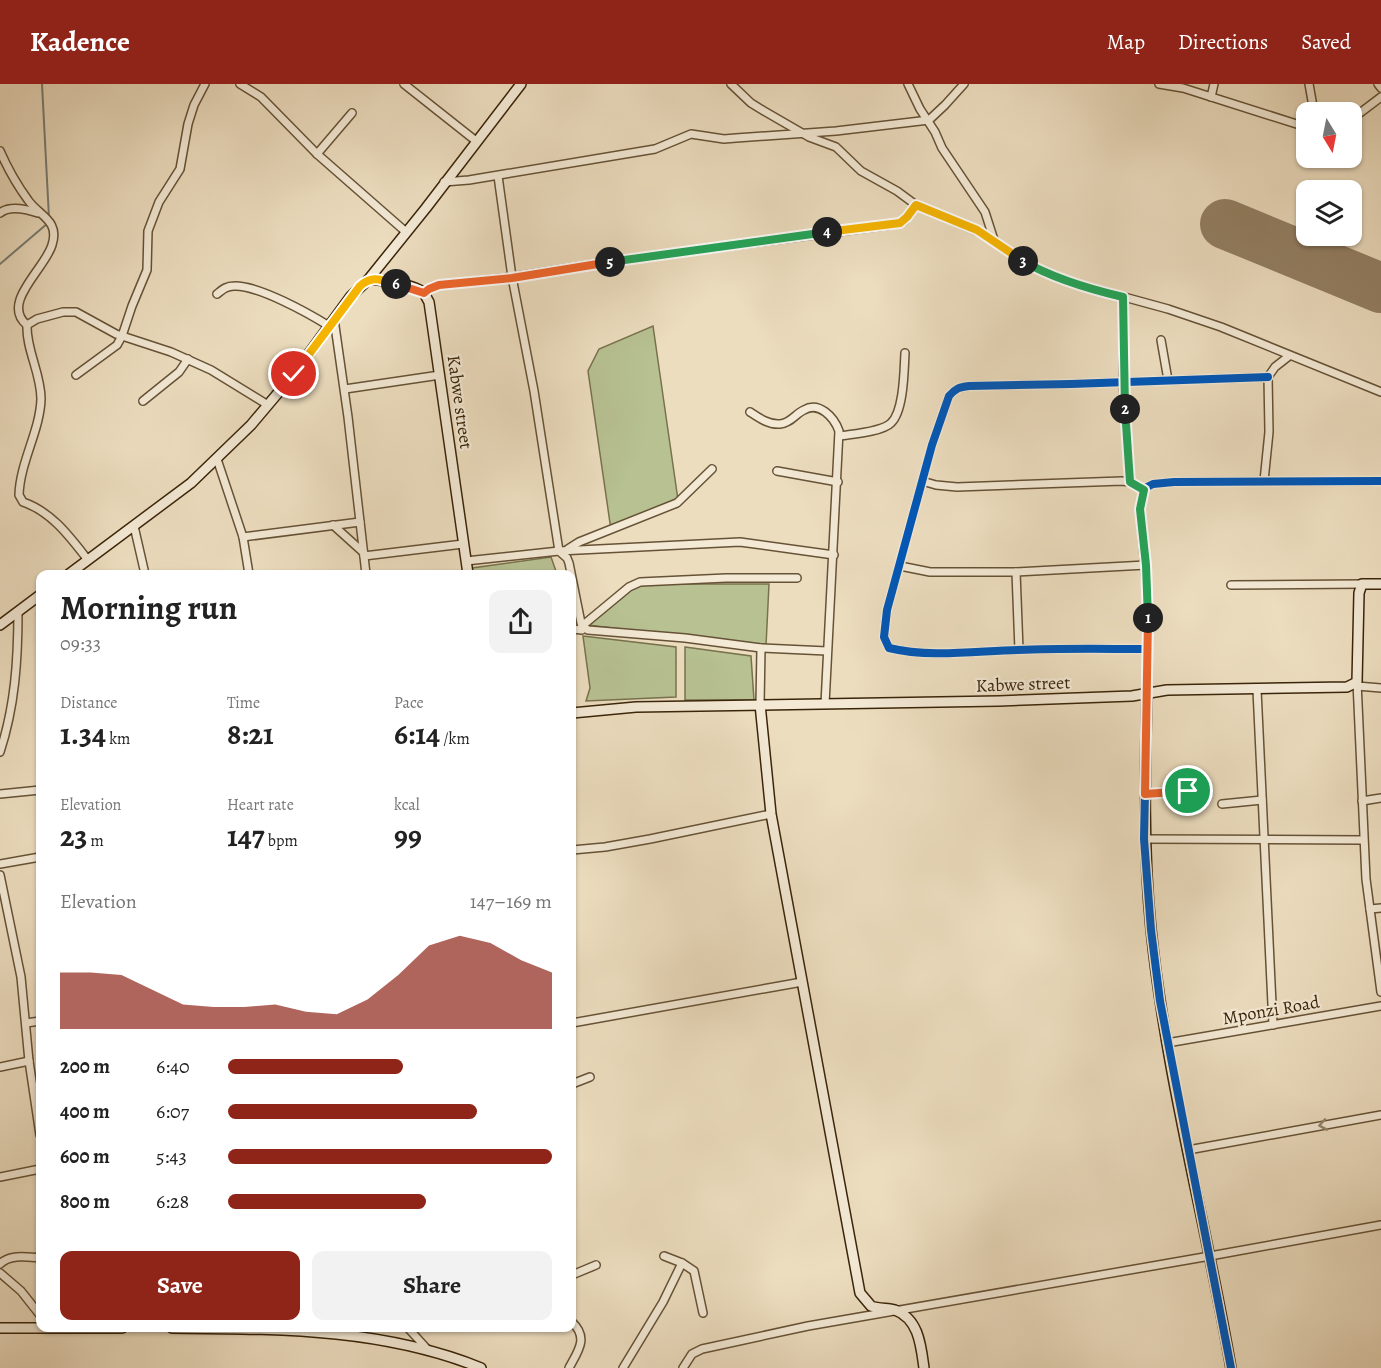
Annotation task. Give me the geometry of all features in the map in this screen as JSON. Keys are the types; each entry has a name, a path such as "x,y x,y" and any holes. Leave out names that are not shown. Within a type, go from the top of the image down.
{"main road":[{"path":"74,570 165,504 217,459 268,405 294,374 351,296 368,279 406,232 520,84"},
{"path":"368,279 408,286 424,293"},
{"name":"Kabwe street","path":"424,293 429,302 467,570"},
{"path":"1357,684 1359,593 1362,584 1381,584"},
{"path":"0,625 36,599"},
{"name":"Kabwe street","path":"576,713 636,707 1054,699 1132,696 1167,690 1257,690 1347,687 1357,684"},
{"path":"1148,693 1144,839 1151,930 1167,1043 1231,1368"},
{"path":"760,704 771,814 860,1293 871,1306 895,1310 914,1324 924,1368"},
{"path":"0,1328 36,1328"},
{"path":"329,1332 428,1350 481,1368"}],"street":[{"path":"76,375 112,348 122,336 147,270 148,231 159,202 180,170 188,124 194,105 205,84"},
{"path":"240,84 261,97 317,154 406,232"},
{"path":"404,84 476,141"},
{"path":"731,84 751,103 801,132 836,147 861,171 897,191 916,205 994,240 1009,252 1040,270 1073,283 1168,309 1221,327 1381,392"},
{"path":"908,84 942,148 986,212 994,240"},
{"path":"444,182 498,176 662,147 692,134 724,138 836,130 929,120 964,84"},
{"path":"1159,84 1211,96 1296,124"},
{"path":"1211,96 1214,84"},
{"path":"1309,84 1312,102"},
{"path":"1378,84 1381,88"},
{"path":"1362,111 1381,97"},
{"path":"317,154 352,113"},
{"path":"0,151 29,202 45,215 54,234 52,246 45,259 21,287 15,298 15,315 19,321 27,325"},
{"path":"498,176 512,278 536,401 559,550 567,558 570,570"},
{"path":"424,293 439,285 512,278 600,263 890,225 904,221 916,205"},
{"path":"0,213 8,209 21,209 45,215"},
{"path":"217,294 229,286 252,289 332,323 345,388 366,570"},
{"path":"1123,297 1123,382 1130,482"},
{"path":"27,325 37,319 70,311 122,336 188,359 211,370 268,405"},
{"path":"27,325 28,340 38,374 41,396 19,495 23,502 39,508 52,518 88,560"},
{"path":"1161,340 1168,380"},
{"path":"840,436 878,429 892,422 897,414 903,387 905,353"},
{"path":"1264,481 1269,432 1268,377 1275,367 1289,356"},
{"path":"143,401 179,372 188,359"},
{"path":"345,388 440,375"},
{"path":"1148,649 929,652 889,648 884,637 885,620 922,481 949,396 960,387 1268,377"},
{"path":"750,412 766,421 782,424 789,422 809,407 819,408 830,415 840,436 825,704"},
{"path":"217,459 243,537 248,570"},
{"path":"568,549 579,542 677,503 712,469"},
{"path":"777,471 838,482"},
{"path":"922,481 957,487 1130,482 1144,490"},
{"path":"1148,693 1146,565 1140,509 1144,490 1153,484 1174,482 1381,481"},
{"path":"243,537 360,522"},
{"path":"333,525 364,554 464,544"},
{"path":"134,526 144,570"},
{"path":"466,561 568,549 740,542 834,555"},
{"path":"900,566 930,572 1016,572 1146,565"},
{"path":"1016,572 1019,650"},
{"path":"582,628 629,587 640,582 726,578 797,578"},
{"path":"1231,585 1362,584"},
{"path":"576,598 582,628"},
{"path":"0,752 12,709 18,652 18,611"},
{"path":"576,628 761,648 827,651"},
{"path":"760,704 761,648"},
{"path":"1381,688 1357,684 1363,840 1381,992"},
{"path":"1257,690 1273,1025"},
{"path":"0,794 36,790"},
{"path":"1145,794 1188,791"},
{"path":"1362,801 1381,798"},
{"path":"1222,804 1262,800"},
{"path":"576,850 628,843 771,814"},
{"path":"1144,839 1363,840"},
{"path":"0,864 36,858"},
{"path":"0,875 18,960 36,1108"},
{"path":"1370,909 1381,908"},
{"path":"576,1022 802,982"},
{"name":"Mponzi Road","path":"1167,1043 1381,1006"},
{"path":"26,1023 36,1022"},
{"path":"0,1067 29,1061"},
{"path":"576,1082 590,1077"},
{"path":"1188,1150 1381,1115"},
{"path":"0,1177 36,1170"},
{"path":"682,1368 692,1354 702,1349 808,1326 1381,1225"},
{"path":"664,1256 694,1271 703,1313"},
{"path":"0,1263 12,1258 36,1258"},
{"path":"623,1368 663,1302 682,1263"},
{"path":"576,1273 596,1265"},
{"path":"0,1274 21,1291 36,1310"},
{"path":"569,1368 581,1341 576,1326"},
{"path":"412,1332 428,1350"}],"green space":[{"path":"653,326 678,500 611,530 588,371 599,349"},
{"path":"551,557 556,570 472,570 472,568"},
{"path":"631,584 769,584 766,646 587,625"},
{"path":"583,636 676,647 676,697 586,701 590,688"},
{"path":"685,647 751,656 754,700 685,700"}],"waterway":[{"path":"42,84 49,218"},
{"path":"0,264 48,223"}],"runway":[{"path":"1225,224 1381,288"}],"cycle path":[{"path":"1148,649 921,653 889,648 884,637 887,610 932,445 949,396 957,389 969,386 1268,377"},
{"path":"1231,1368 1160,1001 1151,930 1144,839 1148,649 1146,565 1140,509 1145,488 1153,484 1381,481"}],"route":[{"path":"294,374 351,296 368,279 408,286 424,293 439,285 512,278 600,263 890,225 904,221 916,205 986,235 1040,270 1073,283 1123,297 1123,382 1130,482 1144,490 1140,509 1148,602 1145,794 1188,791"}]}
